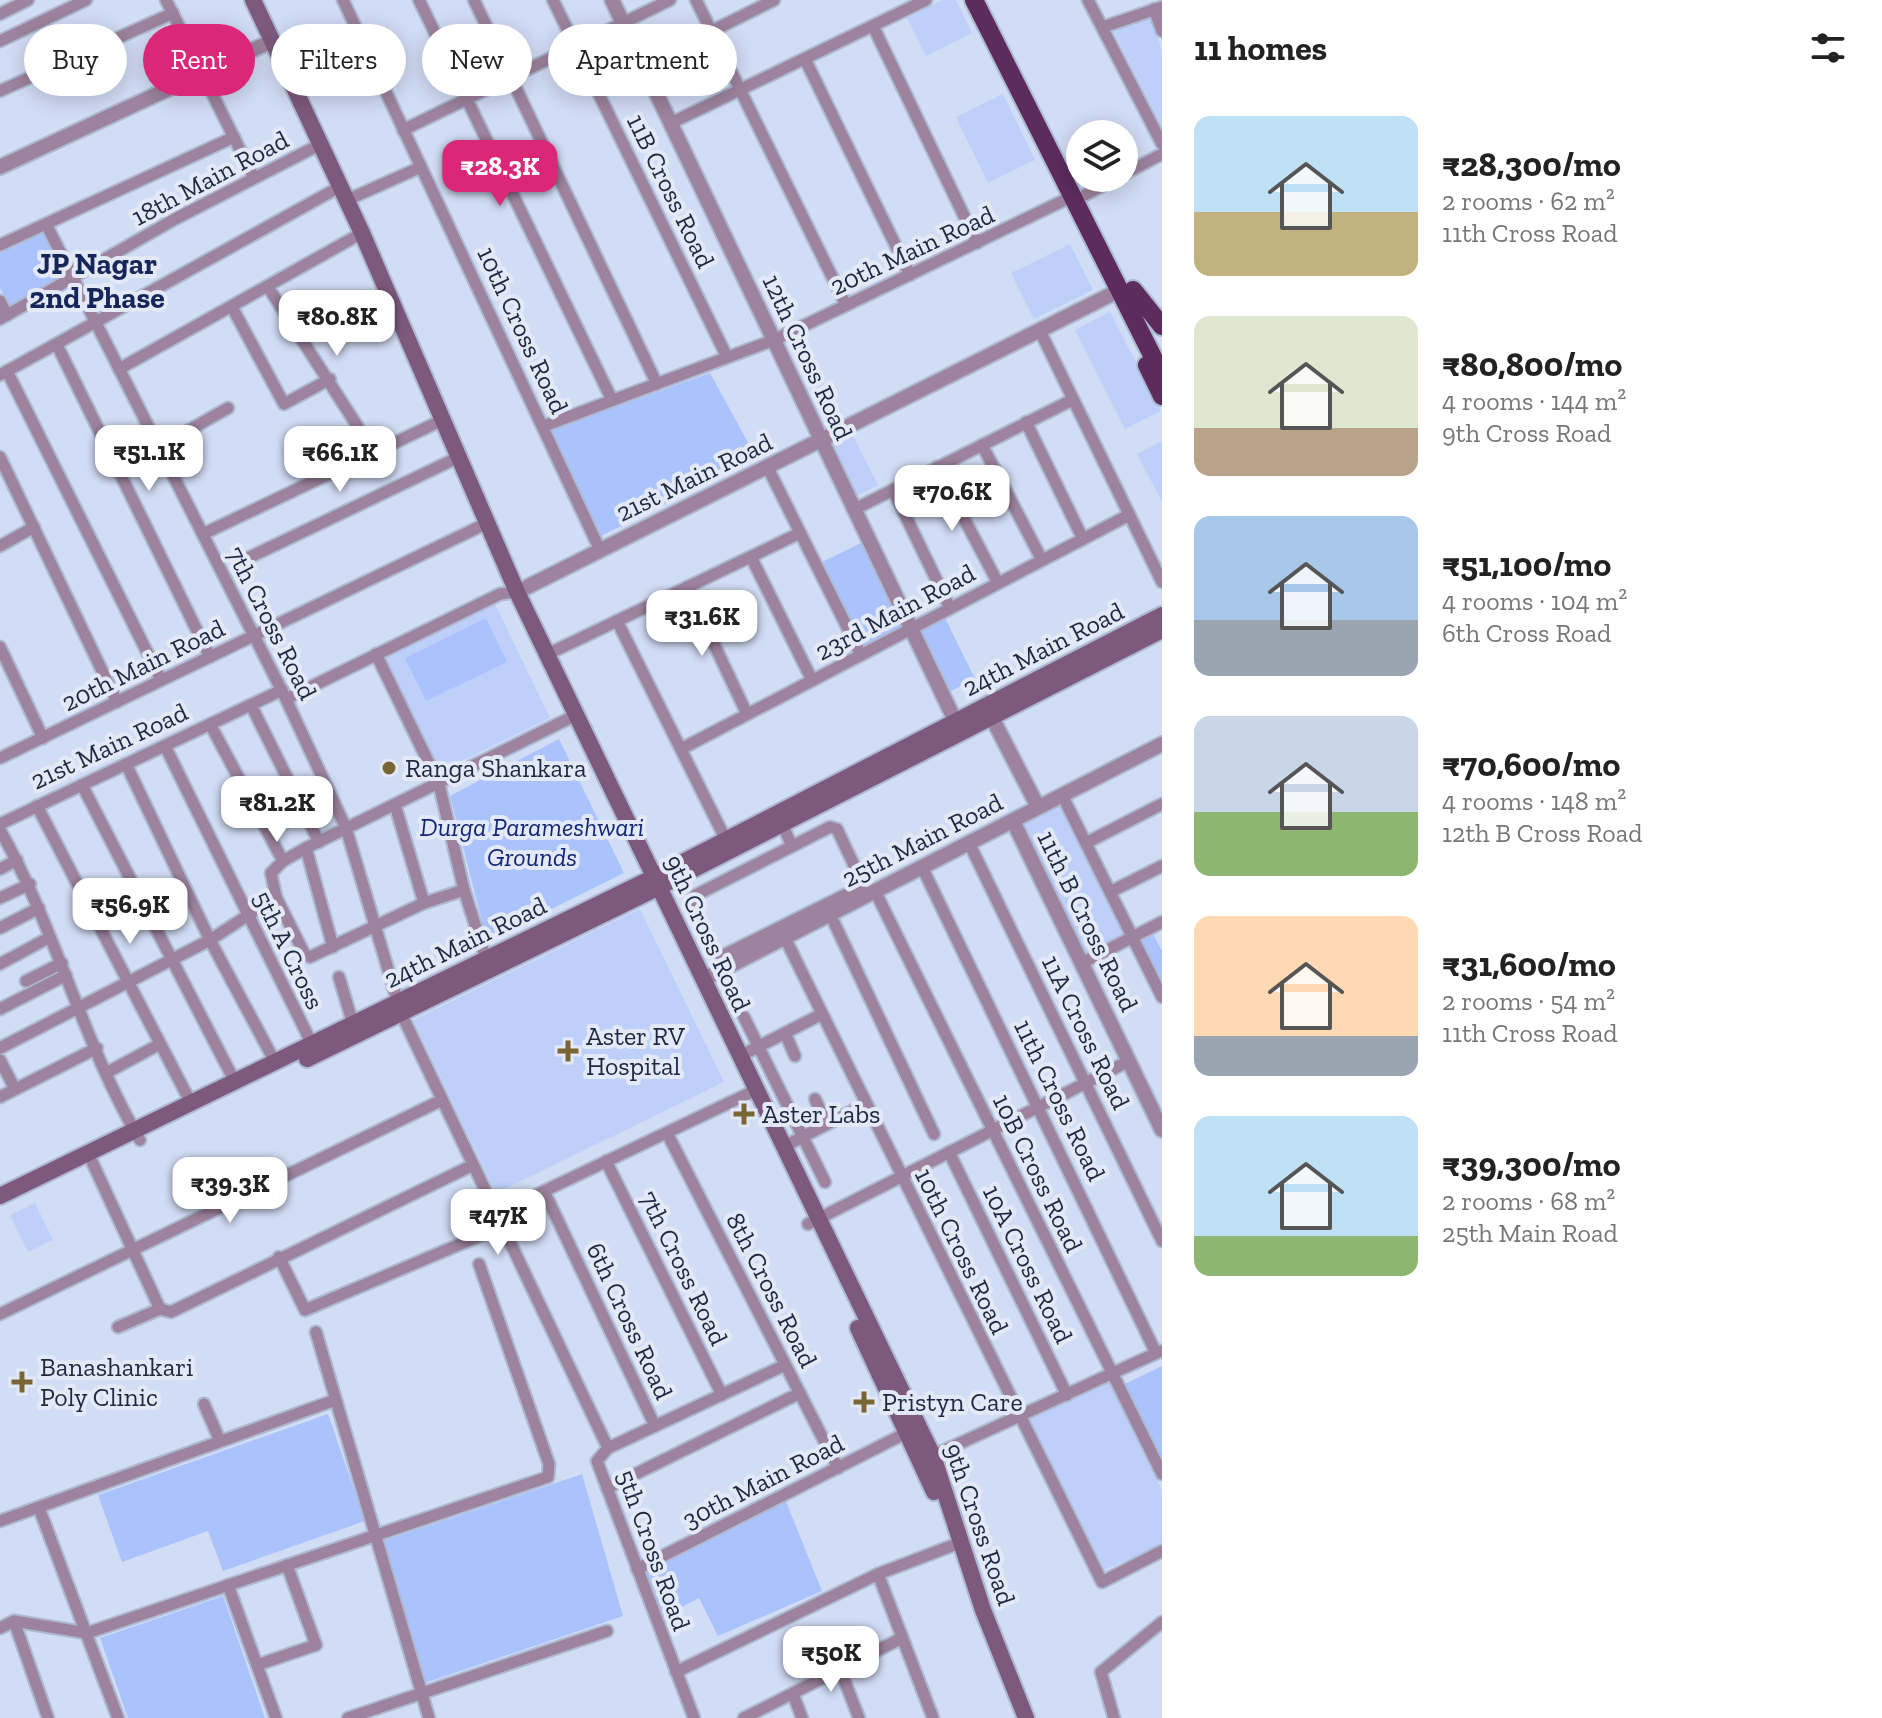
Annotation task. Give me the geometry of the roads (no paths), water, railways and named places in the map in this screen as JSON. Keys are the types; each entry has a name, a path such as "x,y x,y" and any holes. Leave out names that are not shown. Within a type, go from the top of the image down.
{"highway":[{"path":"974,0 1079,196"},
{"path":"987,0 1162,375"},
{"path":"1125,292 1162,326"},
{"path":"1125,292 1162,348"},
{"path":"1125,292 1123,317 1162,396"}],"main road":[{"name":"9th Cross Road","path":"246,0 358,235 568,719 704,979 740,1056 752,1092 783,1147 813,1222 908,1432 927,1458 954,1545 1018,1718"},
{"name":"9th Cross Road","path":"253,0 315,147 340,195"},
{"name":"9th Cross Road","path":"358,235 434,424 454,460 479,527 548,654 653,884 927,1458 1026,1718"},
{"name":"24th Main Road","path":"0,1196 137,1136 653,884 726,840 958,727 1162,615"},
{"name":"24th Main Road","path":"989,711 1162,630"},
{"name":"24th Main Road","path":"137,1136 191,1103 353,1024 400,1008 486,959 782,824 958,727"},
{"name":"24th Main Road","path":"0,1208 90,1158"}],"street":[{"path":"0,14 26,0"},
{"path":"0,41 86,0"},
{"path":"166,0 179,24"},
{"name":"10th Cross Road","path":"343,0 600,550"},
{"path":"419,0 612,400"},
{"path":"474,0 486,24"},
{"name":"11B Cross Road","path":"553,0 565,24"},
{"name":"12th Cross Road","path":"612,0 958,727"},
{"path":"624,23 670,0"},
{"path":"696,0 708,24"},
{"path":"726,24 774,0"},
{"path":"671,123 926,0"},
{"path":"1088,0 1162,144"},
{"path":"1103,27 1158,8 1162,31"},
{"path":"0,91 173,13"},
{"path":"873,26 977,243"},
{"path":"255,50 269,43"},
{"path":"805,59 910,275"},
{"path":"737,82 846,305"},
{"path":"0,167 156,96"},
{"path":"214,96 254,178"},
{"path":"403,130 472,96"},
{"path":"520,96 657,384"},
{"name":"11B Cross Road","path":"600,96 727,357"},
{"path":"0,245 234,137"},
{"name":"18th Main Road","path":"3,317 315,147"},
{"path":"1138,167 1162,154"},
{"path":"161,680 4,373 340,195 421,167"},
{"name":"20th Main Road","path":"544,426 774,340 1087,192"},
{"name":"7th Cross Road","path":"46,224 284,694 346,828 400,1008"},
{"path":"119,369 358,235"},
{"path":"268,287 330,379 374,452"},
{"name":"21st Main Road","path":"0,824 251,705 284,694 513,592 1125,292"},
{"path":"0,301 3,317"},
{"path":"232,307 284,404 330,379"},
{"path":"1040,331 1162,582"},
{"path":"57,345 210,657"},
{"path":"853,510 1072,400"},
{"path":"159,447 228,408"},
{"path":"1026,422 1083,539"},
{"path":"203,534 434,424"},
{"path":"982,445 1042,560"},
{"path":"0,457 117,702"},
{"path":"246,559 454,460"},
{"path":"937,467 998,583"},
{"path":"768,468 861,655"},
{"path":"893,490 950,608"},
{"name":"23rd Main Road","path":"681,749 1129,515"},
{"path":"0,546 34,527"},
{"name":"20th Main Road","path":"0,758 479,527"},
{"path":"548,654 800,533"},
{"path":"751,557 812,680"},
{"path":"687,587 747,714"},
{"path":"617,621 726,840"},
{"path":"0,647 6,673 43,738"},
{"path":"376,654 439,784 464,890 486,959"},
{"path":"251,705 319,842"},
{"path":"989,711 1038,807"},
{"path":"464,890 424,903 310,957 305,955 276,897 271,873 283,861 306,848 568,719"},
{"path":"210,724 283,861"},
{"name":"25th Main Road","path":"704,979 774,939 830,914 1162,744"},
{"name":"5th A Cross","path":"165,746 312,1044"},
{"path":"126,764 210,940 275,1062"},
{"path":"82,785 235,1082"},
{"path":"1062,795 1162,997"},
{"path":"1086,843 1162,804"},
{"path":"395,805 424,903"},
{"path":"37,806 191,1103"},
{"name":"11th B Cross Road","path":"1013,821 1160,1119"},
{"path":"782,824 792,846"},
{"path":"833,827 862,885 774,939 719,955 690,903 694,896 792,846 833,827"},
{"path":"0,830 30,884 80,1009 137,1136"},
{"name":"11A Cross Road","path":"969,843 1162,1241"},
{"path":"306,848 333,947"},
{"path":"0,869 17,860"},
{"path":"1110,892 1162,866"},
{"name":"11th Cross Road","path":"922,867 1159,1352"},
{"path":"0,898 30,884"},
{"name":"10B Cross Road","path":"875,891 1162,1474"},
{"path":"0,1048 210,940 276,897"},
{"path":"0,928 39,908"},
{"path":"830,914 934,1134"},
{"path":"1082,963 1162,922"},
{"path":"0,964 50,937"},
{"name":"10th Cross Road","path":"774,939 822,1014 1102,1582 1162,1551"},
{"path":"26,981 64,969"},
{"path":"0,1009 64,969"},
{"path":"339,977 353,1024"},
{"name":"5th Cross Road","path":"400,1008 608,1448 597,1461 694,1718"},
{"path":"740,1056 822,1014"},
{"path":"744,1017 825,1182"},
{"path":"785,1033 795,1056"},
{"path":"108,1072 160,1044"},
{"path":"0,1097 97,1048"},
{"path":"0,1060 15,1089"},
{"path":"813,1222 1129,1061"},
{"path":"496,1214 752,1092"},
{"path":"815,1099 827,1124"},
{"path":"0,1314 133,1253 442,1100"},
{"path":"783,1147 866,1104"},
{"name":"8th Cross Road","path":"667,1133 838,1468"},
{"name":"10A Cross Road","path":"949,1152 1067,1395"},
{"path":"90,1158 160,1309"},
{"name":"7th Cross Road","path":"606,1161 722,1395"},
{"path":"118,1327 160,1309 171,1312 473,1165"},
{"name":"6th Cross Road","path":"544,1191 655,1426"},
{"path":"279,1257 305,1310 503,1226"},
{"path":"0,1628 14,1621 87,1633 540,1482 550,1473 479,1264"},
{"path":"316,1332 429,1718"},
{"path":"927,1458 1159,1352"},
{"path":"608,1448 785,1365"},
{"path":"607,1488 800,1393"},
{"path":"0,1521 335,1400"},
{"path":"204,1404 220,1441"},
{"name":"30th Main Road","path":"637,1569 908,1432"},
{"path":"39,1508 118,1718"},
{"path":"676,1672 878,1574 954,1545"},
{"path":"257,1665 316,1645 287,1565"},
{"path":"878,1574 933,1718"},
{"path":"228,1585 276,1718"},
{"path":"14,1621 48,1718"},
{"path":"1114,1718 1101,1672 1162,1622"},
{"path":"348,1718 607,1631"},
{"path":"749,1717 902,1638"},
{"path":"840,1669 859,1718"},
{"path":"793,1694 802,1718"}],"place":[{"name":"Ranga Shankara","path":"389,768"},
{"name":"Aster RV Hospital","path":"568,1051"},
{"name":"Aster Labs","path":"744,1114"},
{"name":"Banashankari Poly Clinic","path":"22,1382"},
{"name":"Pristyn Care","path":"864,1402"}],"district":[{"name":"JP Nagar 2nd Phase","path":"97,281"}],"park label":[{"name":"Durga Parameshwari Grounds","path":"532,842"}]}
